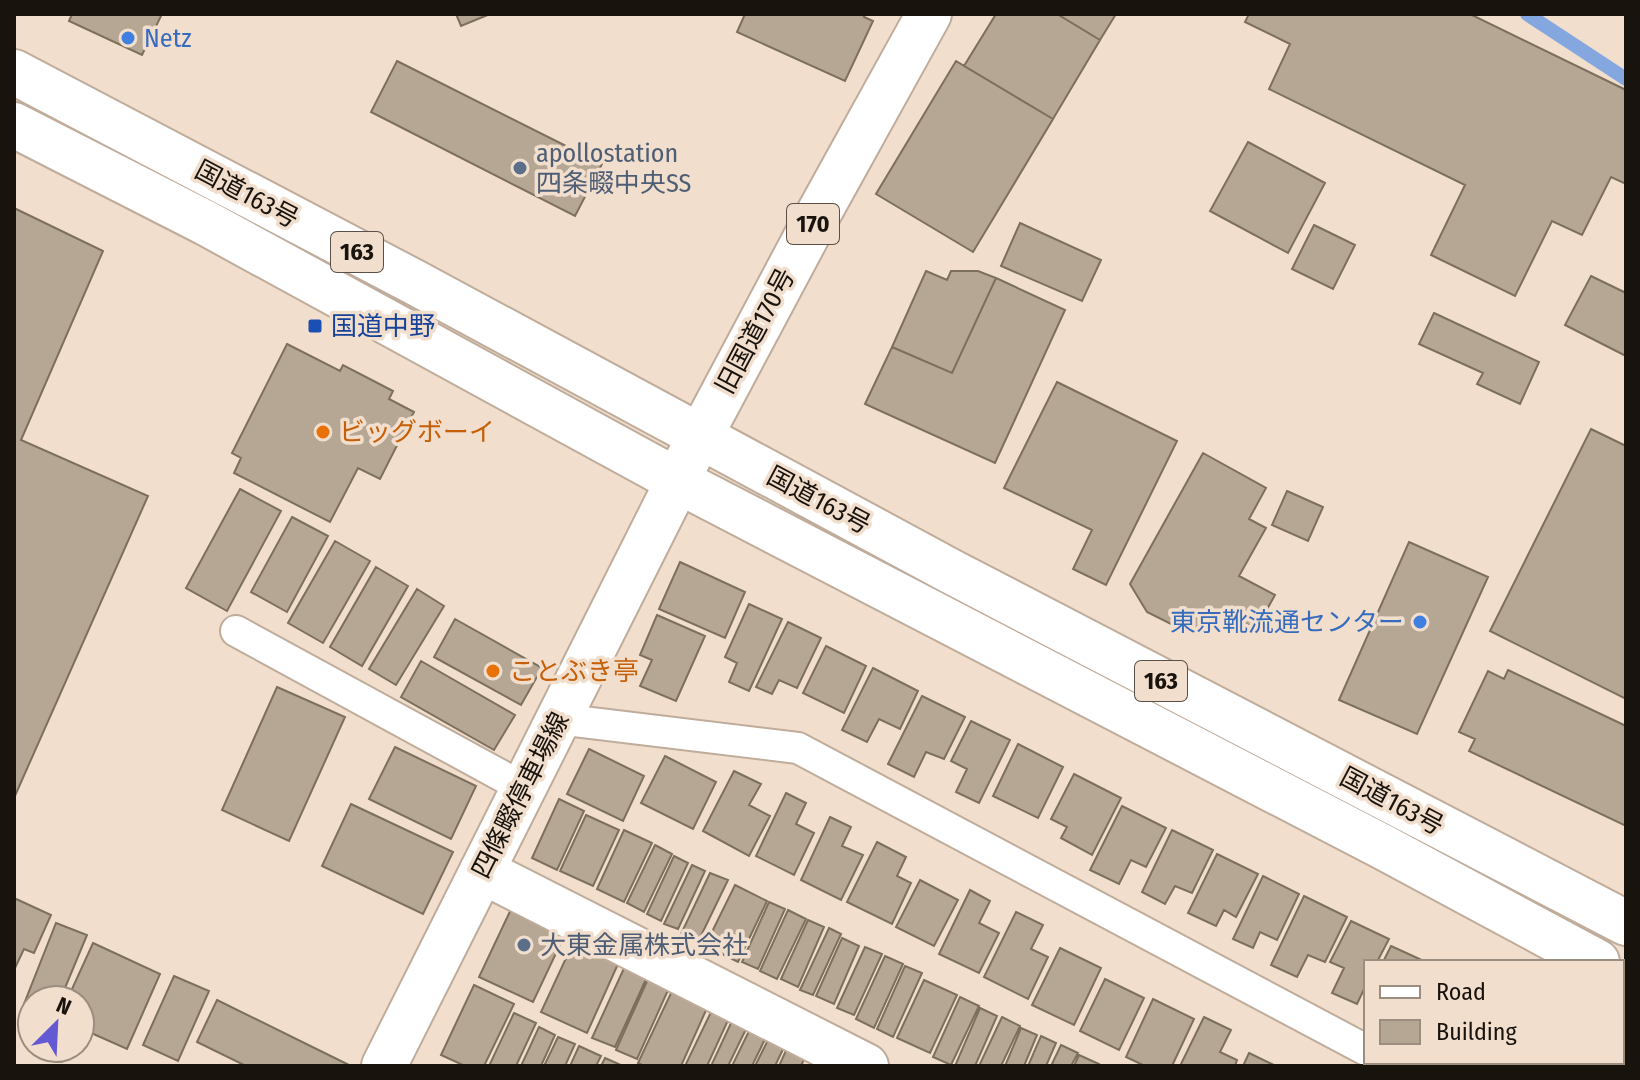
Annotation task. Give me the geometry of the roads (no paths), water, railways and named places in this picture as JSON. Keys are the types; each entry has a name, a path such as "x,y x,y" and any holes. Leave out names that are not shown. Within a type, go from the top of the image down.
{"main road":[{"name":"旧国道170号","path":"678,481 699,436 929,14"},
{"name":"国道163号","path":"14,72 938,564 1626,923"},
{"name":"国道163号","path":"14,125 206,223 678,481 1385,848 1593,960"},
{"name":"四條畷停車場線","path":"384,1066 678,481"},
{"path":"482,871 866,1066"}],"lane":[{"path":"236,631 524,788"},
{"path":"558,719 798,748 1364,1049"}],"waterway":[{"path":"1527,14 1626,79"}],"place":[{"name":"Netz","path":"128,38"},
{"name":"apollostation 四条畷中央SS","path":"520,168"},
{"name":"国道中野","path":"315,326"},
{"name":"ビッグボーイ","path":"323,432"},
{"name":"東京靴流通センター","path":"1420,622"},
{"name":"ことぶき亭","path":"493,671"},
{"name":"大東金属株式会社","path":"524,945"}]}
